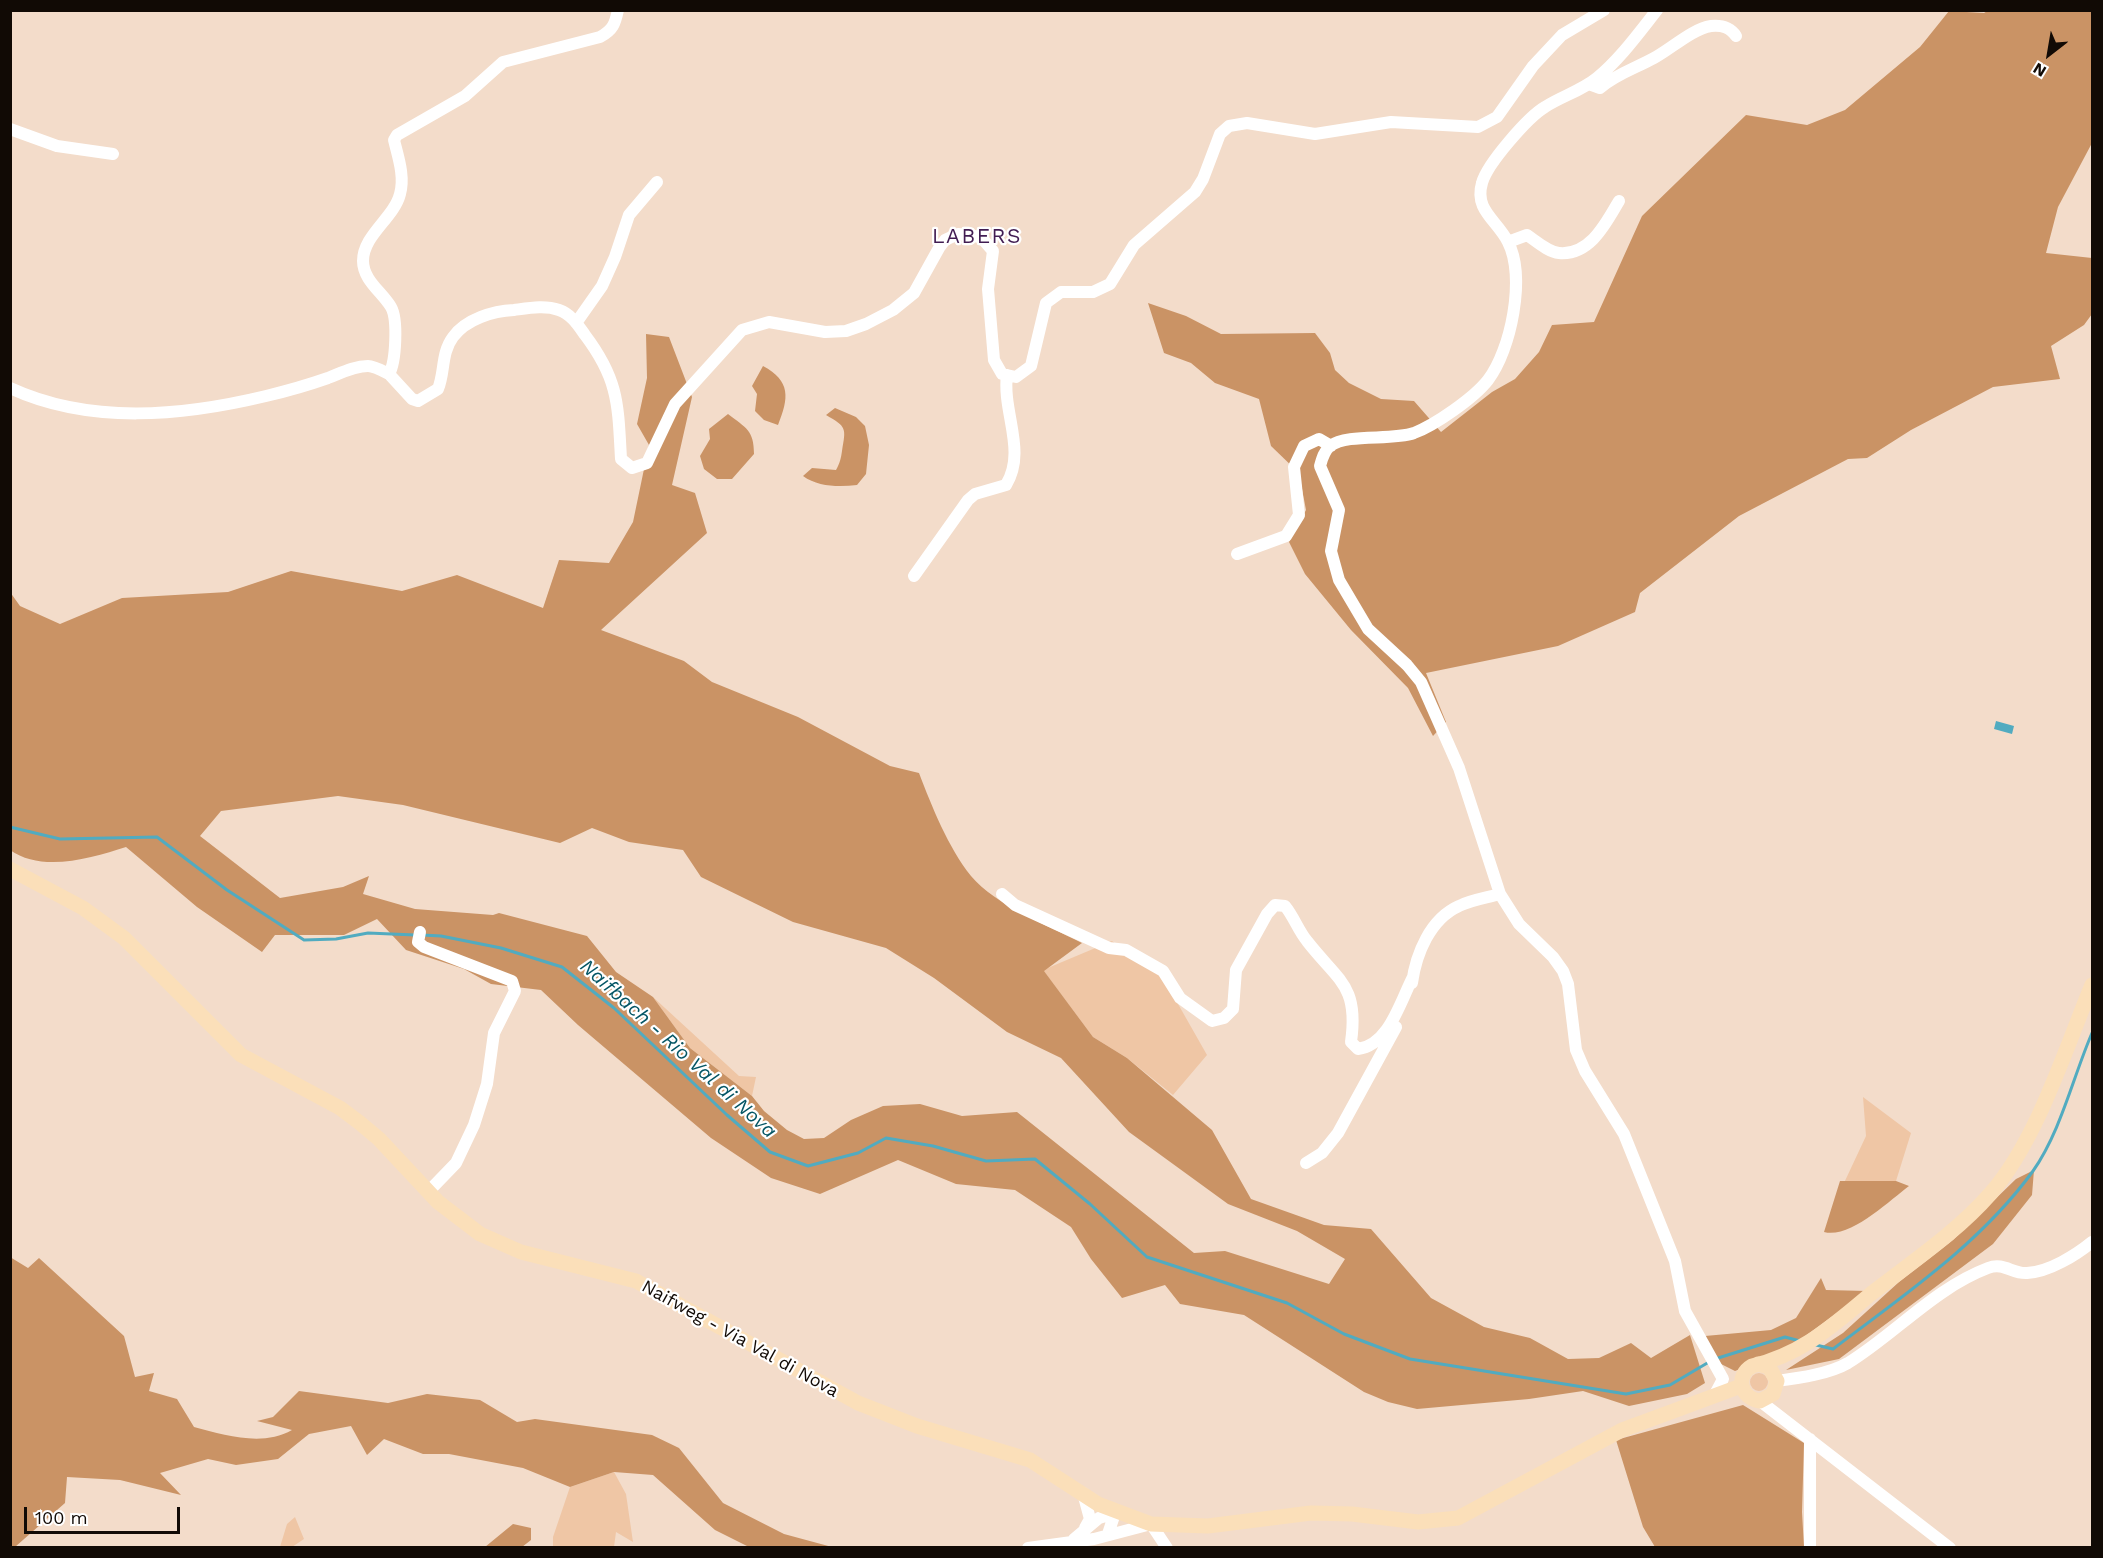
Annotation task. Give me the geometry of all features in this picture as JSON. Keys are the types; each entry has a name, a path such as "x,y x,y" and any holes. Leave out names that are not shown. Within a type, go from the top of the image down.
{"main road":[{"name":"Naifweg - Via Val di Nova","path":"10,869 83,908 124,938 241,1055 340,1108 379,1139 428,1192 469,1227 501,1245 546,1259 636,1281 858,1403 948,1436 1030,1460 1115,1512 1150,1524 1208,1526 1311,1513 1352,1514 1418,1522 1458,1518 1622,1430 1709,1399 1750,1395"},
{"path":"1791,1354 1769,1398 1750,1395 1742,1376 1753,1367 1791,1354 1823,1333 1961,1223 1990,1193 2008,1170 2033,1126 2092,985"},
{"path":"1753,1367 1769,1367 1776,1382"}],"street":[{"path":"389,374 395,354 394,315 392,308 367,276 363,260 367,243 386,221 401,192 402,175 394,140 402,130 465,96 503,62 600,37 610,32 614,28 618,10"},
{"path":"10,388 39,401 90,412 208,409 268,395 351,369 370,366 389,374 412,399 418,401 438,389 446,349 453,336 461,328 482,316 503,310 546,307 565,313 576,323 604,360 618,405 621,459 632,468 648,463 675,404 730,341 749,327 766,322 825,332 846,331 866,324 893,310 914,292 945,240 958,234 973,235 986,240 994,258 988,289 994,360 1002,374 1016,377 1031,366 1046,303 1061,292 1093,292 1110,284 1134,245 1195,192 1203,179 1220,134 1229,126 1247,123 1315,134 1391,122 1478,127 1497,117 1533,66 1562,35 1604,10"},
{"path":"1653,11 1620,55 1588,84 1544,107 1535,115 1500,155 1482,180 1480,193 1484,211 1508,242 1514,279 1511,324 1500,360 1486,383 1431,425 1399,437 1343,441 1331,446 1324,453 1320,466 1339,510 1331,551 1339,580 1368,629 1416,674 1427,693 1458,768 1500,894 1519,924 1553,957 1563,971 1568,984 1576,1050 1585,1071 1624,1134 1675,1261 1685,1311 1698,1338 1721,1374 1732,1385 1792,1424 1950,1548"},
{"path":"1588,84 1600,88 1610,79 1653,59 1704,28 1722,26 1731,30 1736,36"},
{"path":"10,129 57,146 113,154"},
{"path":"576,323 602,286 615,257 629,215 657,182"},
{"path":"1508,242 1527,235 1559,254 1572,251 1594,240 1619,201"},
{"path":"914,576 968,500 975,494 1006,485 1010,478 1014,465 1015,442 1005,391 1007,375"},
{"path":"1237,554 1286,536 1299,515 1294,467 1304,446 1319,439 1331,446"},
{"path":"1002,894 1015,905 1109,948 1126,950 1156,966 1163,971 1180,998 1212,1021 1224,1018 1233,1009 1236,970 1267,914 1275,905 1285,906 1292,914 1298,930 1343,981 1354,1006 1351,1042 1358,1050 1370,1048 1385,1033 1413,977"},
{"path":"1306,1163 1322,1153 1338,1133 1410,1000 1415,961 1421,947 1447,914 1460,906 1500,894"},
{"path":"419,936 424,947 512,981 516,991 494,1033 487,1084 474,1125 456,1163 428,1192"},
{"path":"1792,1424 1777,1399 1776,1382 1803,1377 1846,1364 1950,1289 1988,1268 2001,1265 2025,1273 2046,1269 2092,1242"},
{"path":"1721,1374 1738,1374 1753,1367"},
{"path":"1709,1399 1721,1374"},
{"path":"1810,1439 1810,1548"},
{"path":"1078,1536 1090,1519 1083,1493"},
{"path":"1078,1536 1100,1518 1115,1512"},
{"path":"1108,1534 1115,1512"},
{"path":"1031,1547 1078,1536 1108,1534 1150,1524 1167,1548"}],"shaded area":[{"path":"1989,10 2092,11 2092,143 2058,207 2046,253 2092,258 2092,314 2084,325 2051,346 2060,379 1993,387 1911,430 1867,458 1848,459 1739,516 1640,593 1635,612 1558,646 1426,673 1446,722 1433,736 1408,688 1351,630 1305,574 1289,542 1306,510 1299,473 1271,446 1259,399 1215,383 1191,363 1164,353 1148,303 1186,316 1221,334 1315,333 1330,353 1335,370 1349,383 1381,399 1414,401 1441,432 1492,392 1515,379 1539,352 1552,325 1594,322 1642,216 1746,115 1807,125 1845,110 1920,47 1949,11 1984,13"},
{"path":"646,334 669,337 692,397 672,485 695,493 707,533 601,630 684,661 712,682 798,717 890,766 919,773 948,840 963,865 981,887 1008,905 1082,943 1044,971 1093,1037 1127,1058 1212,1130 1251,1199 1324,1225 1371,1229 1431,1298 1484,1327 1530,1338 1568,1359 1599,1358 1631,1343 1651,1358 1690,1335 1705,1383 1687,1394 1629,1406 1583,1391 1529,1399 1417,1409 1388,1402 1364,1392 1244,1315 1180,1304 1165,1285 1122,1298 1091,1259 1071,1227 1015,1190 956,1184 898,1160 820,1194 771,1178 711,1138 578,1025 541,990 491,984 464,969 406,950 377,919 344,935 275,935 262,952 197,907 126,847 83,859 52,862 23,857 10,850 10,592 20,606 60,624 122,598 228,592 291,571 402,591 457,575 543,608 559,560 609,563 633,522 649,445 637,424 647,378","holes":["338,796 403,805 560,843 592,828 629,842 683,850 701,877 793,922 886,948 934,978 1007,1032 1061,1058 1129,1132 1228,1204 1297,1231 1345,1259 1329,1284 1225,1251 1194,1253 1017,1112 962,1116 920,1104 883,1106 851,1120 824,1138 804,1139 787,1130 764,1111 752,1096 690,1048 653,997 616,972 587,936 499,913 493,915 415,909 363,894 369,876 343,887 280,898 200,836 221,811"]},
{"path":"763,366 779,378 785,391 784,406 778,425 764,420 755,411 757,394 752,386"},
{"path":"835,408 856,417 865,426 869,445 866,474 857,485 829,485 809,480 803,476 812,468 836,470 841,456 844,433 838,422 826,415"},
{"path":"728,414 751,434 754,454 732,479 717,479 704,469 700,456 710,439 709,429"},
{"path":"1112,941 1136,962 1161,974 1207,1055 1173,1095 1127,1058 1093,1037 1043,970"},
{"path":"653,997 739,1076 756,1077 752,1096 690,1048"},
{"path":"1863,1097 1911,1133 1896,1181 1844,1183 1866,1136"},
{"path":"2034,1170 2032,1195 1993,1244 1839,1359 1786,1370 1843,1333 1899,1282 1953,1240 2016,1179"},
{"path":"1840,1181 1896,1181 1909,1186 1857,1224 1834,1233 1824,1232"},
{"path":"10,1257 28,1268 39,1258 124,1336 135,1377 154,1373 149,1391 177,1399 194,1427 243,1438 256,1439 280,1435 292,1430 257,1421 273,1417 299,1391 388,1403 427,1394 480,1400 517,1422 535,1419 652,1435 679,1448 723,1503 784,1534 832,1547 749,1547 715,1530 653,1475 614,1472 570,1487 523,1468 449,1454 423,1454 384,1439 367,1455 351,1426 309,1434 278,1459 236,1465 208,1459 160,1473 181,1495 120,1480 67,1477 65,1503 15,1547 11,1547"},
{"path":"1821,1278 1826,1290 1867,1291 1782,1353 1735,1371 1719,1363 1705,1336 1771,1330 1796,1318"},
{"path":"1755,1373 1763,1373 1768,1378 1766,1389 1755,1391 1750,1386 1750,1378"},
{"path":"1743,1405 1804,1443 1802,1512 1804,1547 1655,1547 1643,1527 1616,1440"},
{"path":"614,1472 626,1494 633,1542 616,1532 614,1547 553,1548 553,1537 570,1487"},
{"path":"295,1517 304,1539 292,1547 280,1547 287,1524"},
{"path":"513,1524 531,1528 531,1540 522,1547 485,1547"}],"water":[{"path":"1996,721 2014,726 2012,734 1994,729"}],"waterway":[{"name":"Naifbach - Rio Val di Nova","path":"10,827 60,839 157,837 227,890 304,940 336,939 368,933 415,935"},
{"name":"Naifbach - Rio Val di Nova","path":"422,935 441,936 501,948 562,967 614,1008 727,1115 770,1152 808,1166 858,1153 886,1138 933,1146 986,1161 1035,1159 1090,1204 1147,1257 1287,1303 1344,1334 1410,1359 1626,1394 1670,1385 1709,1362"},
{"name":"Naifbach - Rio Val di Nova","path":"1816,1345 1833,1349 1887,1309 1965,1245 2012,1197 2033,1171 2051,1139 2092,1033"},
{"name":"Naifbach - Rio Val di Nova","path":"1715,1359 1785,1337 1800,1341"}],"district":[{"name":"LABERS","path":"977,237"}]}
